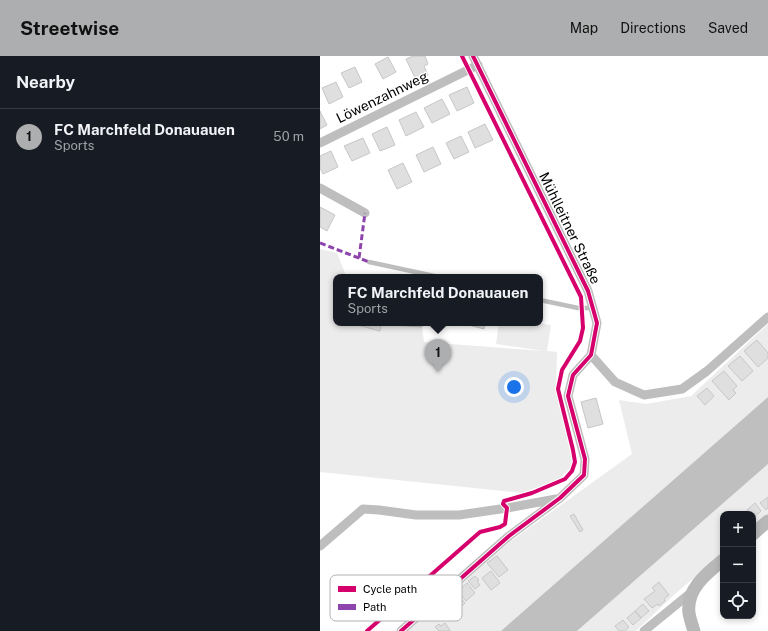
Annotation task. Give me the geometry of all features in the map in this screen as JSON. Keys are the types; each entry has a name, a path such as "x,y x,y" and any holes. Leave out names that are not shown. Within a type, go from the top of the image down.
{"street":[{"name":"Mühlleitner Straße","path":"473,56 588,290 597,323 591,355"},
{"name":"Löwenzahnweg","path":"320,143 478,65"},
{"path":"320,188 365,212"},
{"path":"462,577 509,536 560,498 584,475 585,460 568,396 573,374 591,355 615,382 644,395 682,389 707,370 768,317"},
{"path":"320,546 363,509 416,515 459,515 560,498"},
{"path":"756,531 768,521"},
{"path":"644,631 693,591 705,575 720,562"},
{"path":"693,591 689,602 689,612 694,631"},
{"path":"401,631 412,621"}],"lane":[{"path":"369,262 425,274"},
{"path":"543,301 578,308 593,308"}],"shaded area":[{"path":"320,249 337,253 345,273 333,274 333,326 422,326 424,342 545,351 496,344 499,326 543,326 543,324 551,325 547,351 557,352 556,392 573,463 568,471 557,480 522,493 320,472"},
{"path":"768,324 768,397 501,631 407,631 419,621 462,621 462,583 511,541 632,454 619,400 646,404 691,396"},
{"path":"768,397 768,464 577,631 501,631"},
{"path":"768,464 768,515 756,525 756,511 720,511 720,556 675,594 636,631 577,631"}],"building":[{"path":"413,56 425,56 428,64 424,66 428,75 416,80 406,59"},
{"path":"388,57 396,72 383,79 375,64"},
{"path":"355,67 362,82 349,88 341,73"},
{"path":"336,82 343,97 329,104 322,88"},
{"path":"467,87 474,103 457,111 449,95"},
{"path":"442,99 450,114 432,123 424,108"},
{"path":"320,111 327,125 320,129"},
{"path":"416,112 424,127 406,136 399,120"},
{"path":"485,124 493,140 475,148 468,132"},
{"path":"387,127 395,145 380,151 372,134"},
{"path":"461,136 469,152 454,159 446,143"},
{"path":"363,138 370,153 352,161 344,146"},
{"path":"433,147 441,164 424,172 416,155"},
{"path":"331,151 338,167 323,174 320,168 320,156"},
{"path":"403,163 412,182 397,189 388,170"},
{"path":"320,207 335,215 327,231 320,227"},
{"path":"361,326 381,326 380,331"},
{"path":"473,326 484,326 484,329"},
{"path":"757,340 768,353 768,358 758,367 744,351"},
{"path":"740,356 753,371 742,381 728,366"},
{"path":"724,371 737,386 733,390 736,393 729,400 712,381"},
{"path":"707,388 714,396 705,405 697,396"},
{"path":"596,398 603,424 588,428 581,402"},
{"path":"768,497 768,508 766,510 760,503"},
{"path":"755,503 761,511 756,515 756,511 747,510"},
{"path":"574,514 583,530 580,532 570,516"},
{"path":"497,556 508,570 499,577 487,563"},
{"path":"491,571 500,583 491,590 482,578"},
{"path":"475,576 479,580 477,581 480,585 475,589 468,581"},
{"path":"659,582 669,595 659,606 658,604 652,608 644,599 655,591 652,588"},
{"path":"467,583 475,593 466,601 462,596 462,587"},
{"path":"643,604 649,611 641,618 635,611"},
{"path":"635,611 641,618 633,625 627,618"},
{"path":"623,620 629,627 625,631 619,631 615,626"},
{"path":"445,623 450,630 449,631 439,631 435,627 439,624 441,626"}],"marked path":[{"path":"359,258 365,213"},
{"path":"320,243 369,262"}],"cycle path":[{"path":"431,575 480,532 500,527 505,524 507,508 503,504 504,501 532,493 565,479 572,471 575,462 558,389 562,370 580,341 583,328 581,297 462,56"},
{"path":"462,577 509,536 560,498 584,475 585,459 568,396 573,375 591,355 597,323 588,291 473,56"},
{"path":"367,631 378,621"},
{"path":"401,631 412,621"}],"place":[{"name":"FC Marchfeld Donauauen","path":"438,372"}]}
